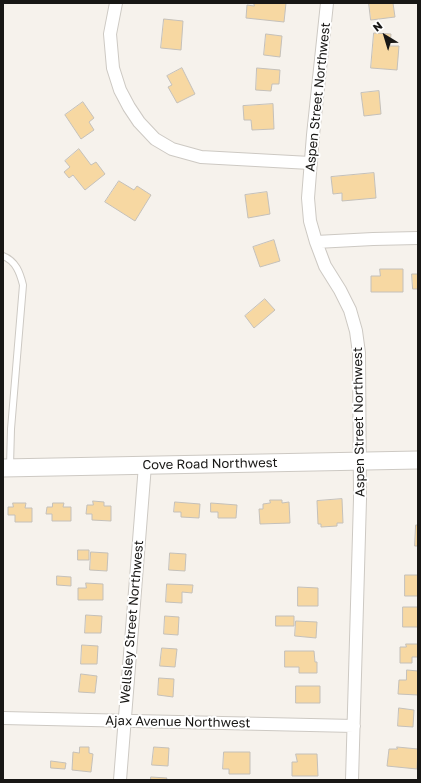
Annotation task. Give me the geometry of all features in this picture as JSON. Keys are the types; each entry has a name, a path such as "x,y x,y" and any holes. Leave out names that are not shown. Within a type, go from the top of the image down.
{"main road":[{"name":"Cove Road Northwest","path":"6,468 418,460"}],"street":[{"path":"116,3 110,34 113,68 120,90 129,107 139,122 154,139 172,149 201,157 310,163"},
{"name":"Aspen Street Northwest","path":"327,3 312,135 308,198 310,222 316,242 325,266 350,310 356,331 359,353 360,462 352,780"},
{"path":"316,242 418,238"},
{"name":"Wellsley Street Northwest","path":"120,780 145,465"},
{"name":"Ajax Avenue Northwest","path":"3,718 354,726"}],"lane":[{"path":"3,256 15,265 21,274 23,285 11,429 6,468"}],"building":[{"path":"254,3 286,3 284,22 246,18 247,5 254,6"},
{"path":"369,3 393,3 395,17 371,20"},
{"path":"164,19 183,21 181,50 161,48"},
{"path":"374,33 391,34 390,46 399,46 397,70 371,68"},
{"path":"266,34 282,36 280,57 264,55"},
{"path":"182,68 195,94 177,103 168,87 172,85 167,76"},
{"path":"257,68 280,70 279,84 272,84 271,91 256,90"},
{"path":"379,91 381,114 364,116 361,93"},
{"path":"83,102 94,118 89,122 94,130 81,139 65,115"},
{"path":"273,104 274,129 252,130 251,120 244,120 243,106"},
{"path":"79,149 91,165 96,162 105,174 85,190 73,175 69,178 64,172 70,167 65,161"},
{"path":"374,173 376,198 342,201 342,193 333,194 331,177"},
{"path":"119,181 134,190 137,186 151,195 135,221 105,202"},
{"path":"267,192 270,214 248,218 245,195"},
{"path":"274,240 280,261 260,267 253,247"},
{"path":"380,269 403,269 403,292 371,292 371,276 380,276"},
{"path":"412,274 418,274 418,289 413,289"},
{"path":"265,299 275,310 254,328 245,316"},
{"path":"342,499 343,523 337,523 337,526 321,527 321,524 318,524 317,501"},
{"path":"270,500 282,500 282,503 289,502 290,523 260,524 259,509 263,509 263,504 270,503"},
{"path":"93,501 104,502 104,506 111,506 111,521 92,520 92,514 86,514 87,505 93,505"},
{"path":"175,502 200,504 199,518 181,517 181,512 174,512"},
{"path":"13,503 26,503 25,508 32,508 32,522 15,522 15,515 8,515 8,507 13,507"},
{"path":"53,503 64,503 63,507 71,507 71,521 52,521 52,514 46,514 47,507 52,507"},
{"path":"211,503 237,505 236,518 218,518 218,512 211,512"},
{"path":"416,525 418,525 418,546 415,546"},
{"path":"78,550 89,550 89,560 78,560"},
{"path":"91,552 108,553 107,571 90,570"},
{"path":"170,553 186,554 185,571 169,570"},
{"path":"405,575 418,575 418,596 405,596"},
{"path":"57,576 71,577 71,586 57,585"},
{"path":"86,583 103,584 103,600 78,600 78,588 86,588"},
{"path":"167,584 193,585 192,593 182,592 182,603 166,602"},
{"path":"298,587 318,588 318,606 298,606"},
{"path":"403,607 418,607 418,627 403,627"},
{"path":"86,615 102,616 101,633 85,633"},
{"path":"165,616 179,617 178,635 164,634"},
{"path":"276,616 294,616 294,626 276,626"},
{"path":"296,621 317,622 316,638 295,636"},
{"path":"406,644 418,644 418,657 412,657 412,663 400,663 400,647 406,647"},
{"path":"82,645 98,646 97,664 81,664"},
{"path":"162,648 177,649 175,667 160,666"},
{"path":"285,651 314,651 315,662 317,662 317,673 299,673 299,667 285,667"},
{"path":"407,670 418,671 418,695 398,694 399,680 406,680"},
{"path":"81,674 97,676 95,693 79,692"},
{"path":"159,678 174,679 173,697 158,695"},
{"path":"296,686 320,686 320,703 296,703"},
{"path":"399,708 414,710 413,727 398,726"},
{"path":"80,747 89,747 89,753 93,754 91,772 72,770 73,752 79,753"},
{"path":"154,747 169,748 168,766 152,765"},
{"path":"397,747 418,749 417,769 387,766 389,749 397,749"},
{"path":"224,752 250,752 250,774 229,774 229,769 223,769"},
{"path":"296,754 317,754 318,776 292,776 292,762 297,762"},
{"path":"51,761 66,763 65,769 51,768"},
{"path":"151,777 167,778 166,780 151,780"}]}
